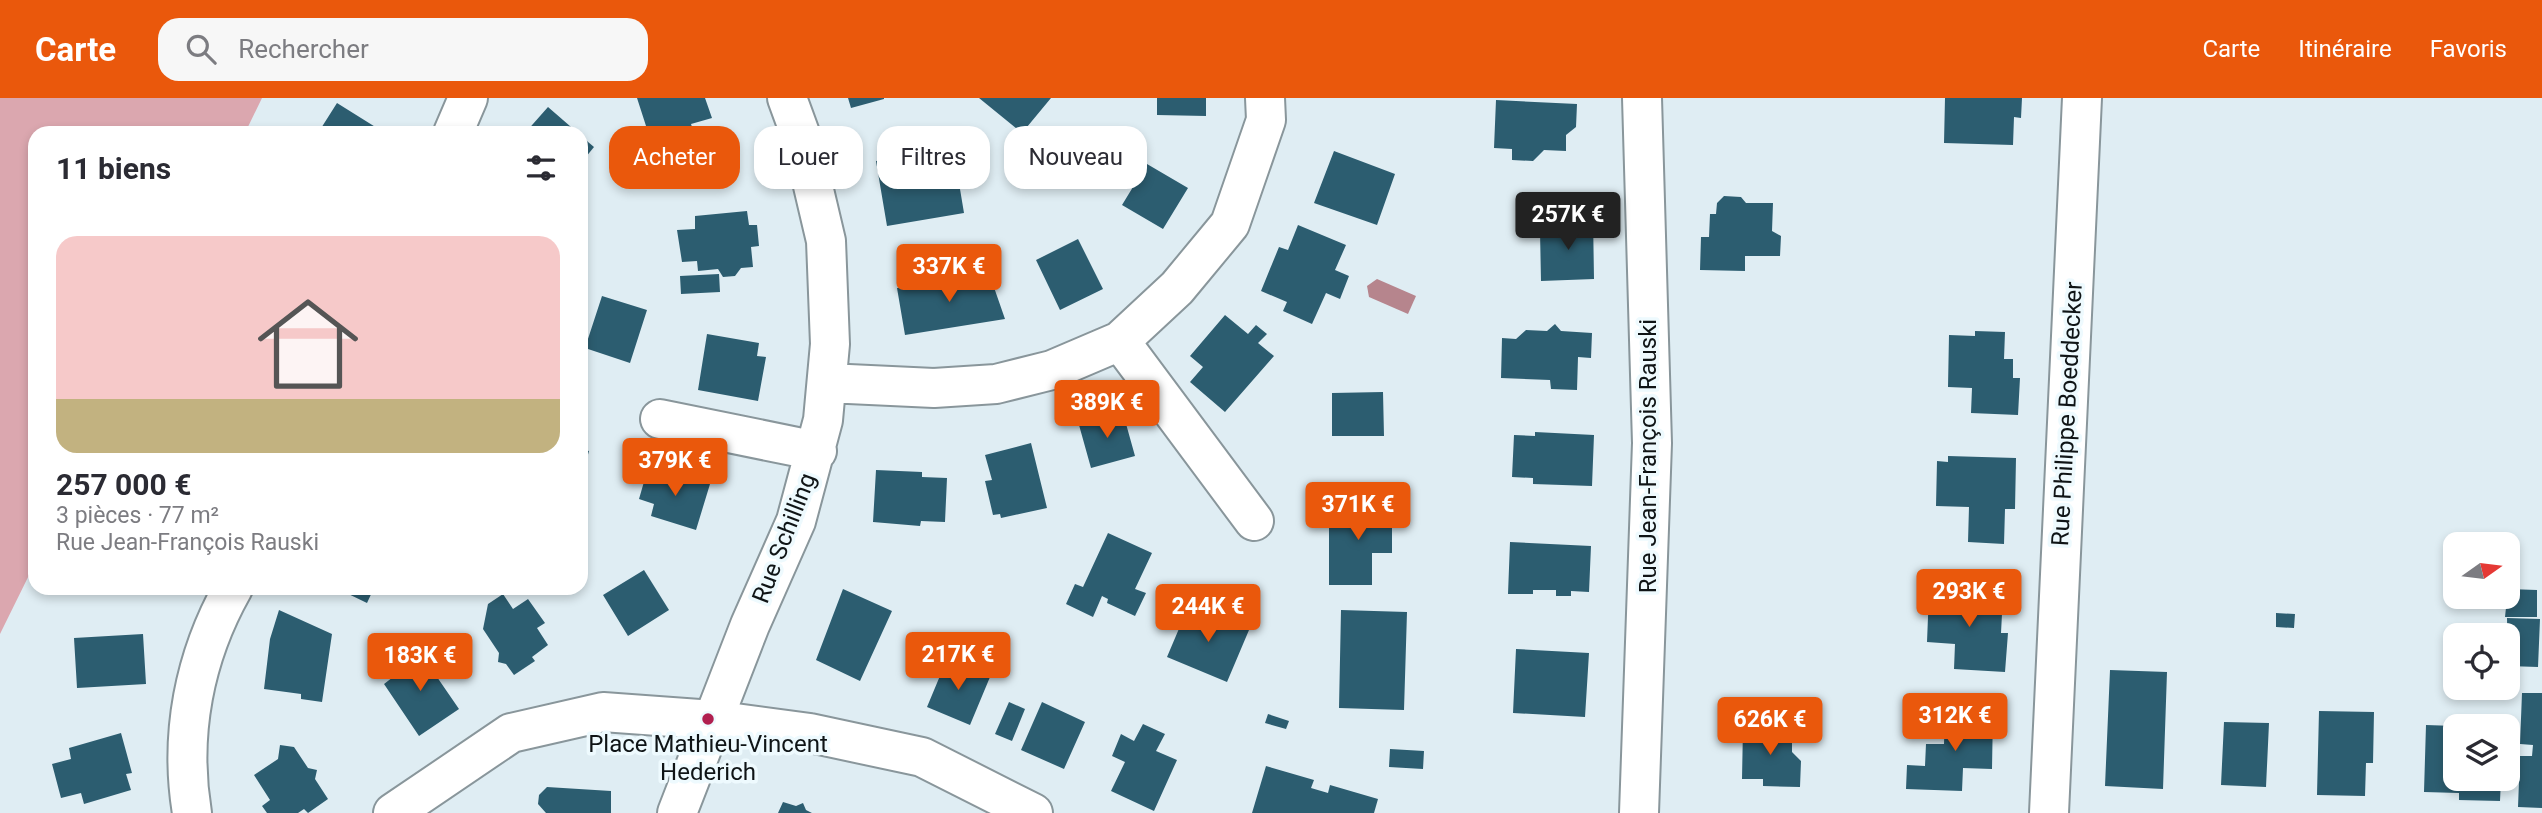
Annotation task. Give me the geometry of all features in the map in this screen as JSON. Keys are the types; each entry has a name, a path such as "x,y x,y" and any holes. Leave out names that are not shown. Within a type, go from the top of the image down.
{"street":[{"path":"456,126 468,98"},
{"name":"Rue Schilling","path":"678,810 750,625 796,522 817,451 827,383 831,300 826,241 802,139 787,98"},
{"path":"827,383 933,388 996,384 1052,370 1120,341 1177,288 1230,224 1266,120 1265,98"},
{"name":"Rue Jean-François Rauski","path":"1639,813 1652,443 1642,98"},
{"name":"Rue Philippe Boeddecker","path":"2049,813 2082,98"},
{"path":"1120,341 1254,521"},
{"name":"Rue Schilling","path":"660,419 817,451"},
{"path":"192,813 186,777 190,703 221,610 229,595"},
{"path":"393,813 511,733 603,712 713,720 810,733 922,757 1033,813"}],"shaded area":[{"path":"0,98 262,98 248,126 28,126 28,577 0,634"},
{"path":"1377,279 1416,296 1408,314 1369,297 1367,286"}],"building":[{"path":"637,98 705,98 712,118 691,124 692,126 646,126"},
{"path":"848,98 884,98 884,99 851,108"},
{"path":"979,98 1051,98 1028,126 1013,126"},
{"path":"1157,98 1206,98 1206,116 1157,115"},
{"path":"1945,98 2022,98 2021,118 2014,117 2013,145 1944,143"},
{"path":"1496,100 1577,104 1576,127 1566,135 1566,151 1544,150 1533,161 1512,160 1512,149 1494,148"},
{"path":"337,103 374,126 322,126"},
{"path":"548,107 570,126 531,126"},
{"path":"588,142 594,147 588,154"},
{"path":"1334,151 1395,174 1377,225 1314,203"},
{"path":"1147,164 1188,188 1163,229 1122,205 1132,189 1147,189"},
{"path":"881,189 960,189 964,213 887,226"},
{"path":"1724,196 1741,197 1746,203 1773,203 1772,231 1781,236 1780,256 1745,256 1745,271 1700,270 1701,237 1709,237 1710,214 1716,214 1717,203"},
{"path":"747,211 749,225 757,225 759,246 751,247 753,267 741,268 735,276 723,277 718,269 698,271 697,261 682,262 677,230 695,229 695,216"},
{"path":"1593,217 1594,279 1541,281 1540,231 1568,230 1567,218"},
{"path":"1298,225 1346,245 1335,270 1349,276 1340,299 1326,293 1312,324 1283,311 1287,302 1261,291 1279,247 1288,250"},
{"path":"1078,239 1103,289 1060,310 1036,260"},
{"path":"989,273 1005,319 905,335 897,288"},
{"path":"719,274 720,292 681,294 680,276"},
{"path":"602,296 647,310 630,363 588,349 588,339"},
{"path":"1225,315 1248,334 1256,325 1267,334 1258,343 1274,356 1225,412 1190,382 1203,367 1190,356"},
{"path":"1555,324 1561,331 1592,333 1591,358 1578,357 1577,390 1551,389 1550,380 1501,378 1502,338 1516,339 1526,330 1547,331"},
{"path":"1975,331 2005,332 2004,359 2013,359 2013,378 2020,378 2018,415 1971,413 1972,388 1948,387 1949,335 1975,336"},
{"path":"707,334 759,343 757,356 766,357 758,401 698,390"},
{"path":"1383,392 1384,436 1332,436 1332,393"},
{"path":"1123,413 1135,456 1091,468 1079,425"},
{"path":"1535,432 1594,435 1592,486 1533,484 1533,478 1512,477 1514,435 1535,436"},
{"path":"1031,443 1047,508 1001,518 1000,514 993,515 985,481 992,480 985,455"},
{"path":"1948,456 2016,458 2015,509 2005,509 2004,544 1968,542 1969,507 1936,506 1937,461 1948,462"},
{"path":"648,468 710,484 696,530 651,516 654,504 639,499"},
{"path":"876,470 922,472 922,477 947,478 945,522 921,521 920,526 873,522"},
{"path":"1334,505 1392,505 1392,553 1372,553 1372,585 1329,585 1329,527 1334,527"},
{"path":"1108,533 1152,553 1135,589 1146,593 1135,616 1107,603 1108,599 1102,596 1093,617 1066,604 1075,584 1083,587"},
{"path":"1510,542 1591,546 1589,592 1571,591 1571,596 1556,596 1556,590 1508,594"},
{"path":"644,570 669,610 628,636 603,595"},
{"path":"1965,588 1992,590 1991,614 2002,614 2001,633 2008,633 2005,672 1954,669 1955,644 1927,642 1929,592 1959,594"},
{"path":"843,589 892,611 860,681 816,660"},
{"path":"2520,589 2537,590 2537,617 2505,617 2506,609 2520,609"},
{"path":"350,595 371,595 367,603"},
{"path":"504,595 513,609 528,599 545,623 537,628 548,645 532,657 535,661 514,675 506,664 498,662 499,653 483,629 488,604"},
{"path":"1189,605 1249,630 1227,682 1167,657"},
{"path":"279,610 332,634 322,702 301,699 301,694 264,689 270,639"},
{"path":"1341,610 1407,612 1404,710 1339,708"},
{"path":"2276,613 2295,614 2294,628 2276,627"},
{"path":"2507,618 2540,619 2538,667 2520,666 2520,623 2507,623"},
{"path":"143,634 146,684 77,688 74,638"},
{"path":"417,648 459,709 419,736 384,684 397,674 394,670 395,663"},
{"path":"1516,649 1589,653 1585,717 1513,713"},
{"path":"947,659 990,677 970,725 927,707"},
{"path":"2110,670 2167,672 2163,789 2105,786"},
{"path":"2522,693 2542,693 2542,808 2518,807 2520,756 2532,756 2533,745 2520,744"},
{"path":"1009,702 1025,709 1012,741 995,734"},
{"path":"1042,702 1085,722 1064,769 1021,750"},
{"path":"1945,711 1993,712 1992,769 1963,768 1962,791 1906,789 1907,765 1925,766 1926,744 1944,744"},
{"path":"2319,711 2374,712 2373,763 2366,763 2365,796 2317,795"},
{"path":"1268,714 1289,721 1286,729 1265,723"},
{"path":"2224,722 2269,723 2266,787 2221,785"},
{"path":"1143,724 1165,734 1156,751 1177,760 1154,811 1111,791 1125,762 1112,756 1121,734 1134,741"},
{"path":"2426,725 2443,726 2443,791 2500,791 2500,801 2459,800 2459,793 2424,792"},
{"path":"1743,727 1792,729 1792,752 1801,761 1800,787 1763,786 1763,779 1742,779"},
{"path":"121,733 132,773 126,774 131,790 84,804 81,793 61,798 52,764 71,759 69,748"},
{"path":"280,745 294,747 308,768 317,770 315,779 328,799 308,813 304,809 298,813 267,813 262,806 270,800 254,775 278,759"},
{"path":"1390,749 1424,751 1423,769 1389,767"},
{"path":"1266,766 1314,780 1311,788 1328,793 1330,785 1378,799 1374,813 1252,813"},
{"path":"547,787 611,791 611,813 546,813 538,804 539,795"},
{"path":"783,802 796,806 803,803 806,810 812,813 778,813"}],"place":[{"name":"Place Mathieu-Vincent Hederich","path":"708,719"}]}
